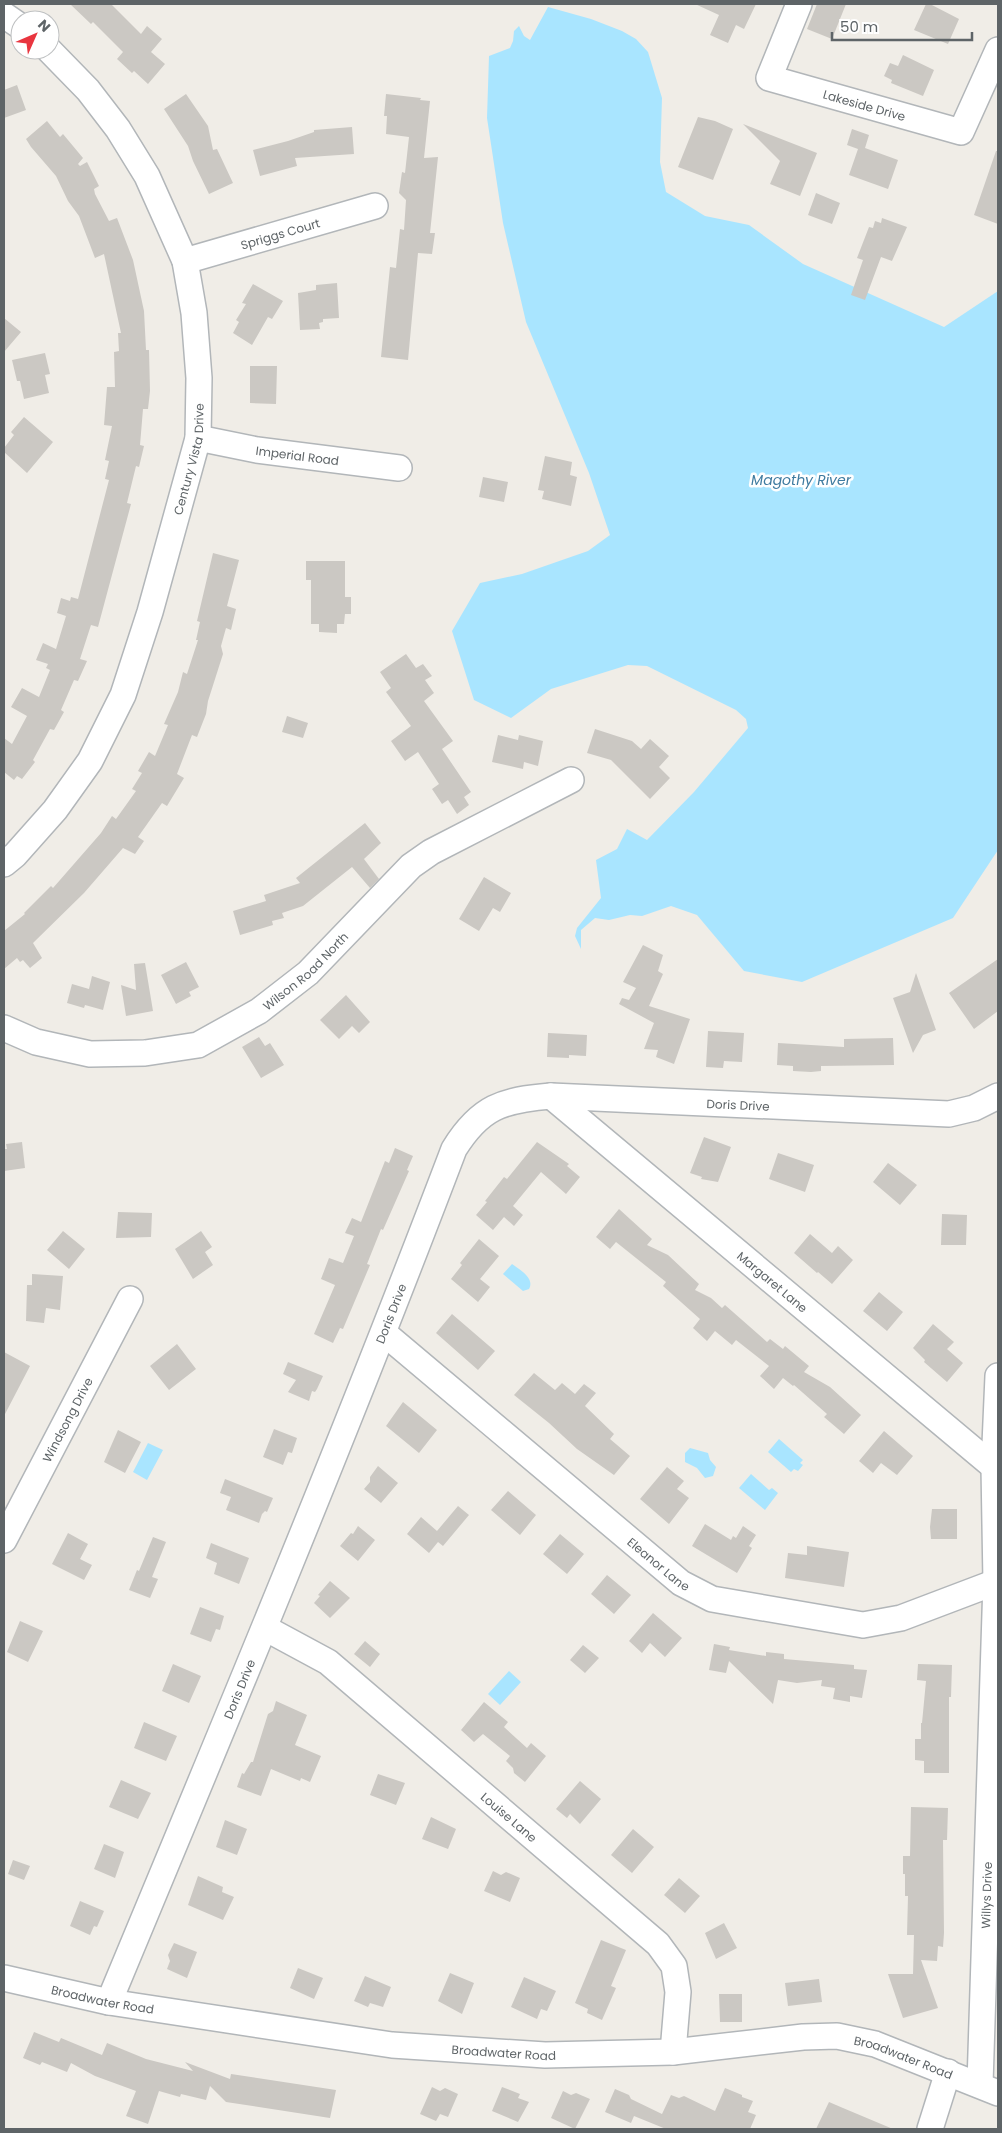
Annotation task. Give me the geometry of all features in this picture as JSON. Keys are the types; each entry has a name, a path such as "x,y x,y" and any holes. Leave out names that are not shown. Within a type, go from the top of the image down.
{"street":[{"name":"Lakeside Drive","path":"799,4 769,78 961,132 998,50"},
{"name":"Century Vista Drive","path":"4,864 15,855 55,810 85,768 124,695 150,612 198,438 199,378 194,313 185,260 147,176 118,129 88,90 59,60"},
{"name":"Spriggs Court","path":"185,260 376,206"},
{"name":"Imperial Road","path":"198,438 257,450 399,468"},
{"name":"Wilson Road North","path":"4,1028 36,1042 90,1054 145,1053 198,1045 259,1011 308,973 411,866 424,857 571,780"},
{"name":"Doris Drive","path":"109,2002 265,1628 384,1333 454,1150 464,1133 476,1120 498,1106 521,1098 551,1096 949,1114 974,1108 998,1096"},
{"name":"Margaret Lane","path":"551,1096 994,1467"},
{"name":"Windsong Drive","path":"4,1540 130,1299"},
{"name":"Eleanor Lane","path":"384,1333 681,1583 712,1599 863,1625 901,1618 996,1582"},
{"name":"Willys Drive","path":"989,2089 996,1582 994,1467 998,1376"},
{"name":"Louise Lane","path":"265,1628 328,1662 658,1944 674,1966 678,1992 673,2052"},
{"name":"Broadwater Road","path":"4,1978 109,2002 392,2045 435,2049 545,2055 673,2052 803,2037 837,2036 875,2044 989,2089"},
{"path":"930,2129 948,2072"}],"water":[{"name":"Magothy River","path":"548,7 591,19 622,31 636,39 648,52 662,98 660,162 666,192 705,216 749,225 803,264 944,327 998,291 998,850 953,918 802,982 744,971 697,915 671,906 642,916 630,915 609,920 595,918 581,930 581,949 575,936 577,928 601,898 596,860 617,849 627,829 647,840 694,792 748,728 746,719 736,710 647,666 628,665 551,689 511,718 474,700 452,631 480,583 522,574 588,551 610,535 589,473 526,322 503,223 487,118 489,56 510,48 514,31 519,26 524,36 530,40"},
{"path":"512,1264 528,1278 530,1281 529,1289 523,1291 503,1274"},
{"path":"779,1439 803,1460 800,1463 803,1465 798,1471 794,1469 791,1472 768,1452"},
{"path":"148,1443 163,1450 147,1480 133,1472"},
{"path":"690,1448 708,1453 710,1460 716,1467 713,1476 705,1478 697,1468 685,1462 685,1453"},
{"path":"751,1474 769,1490 772,1488 778,1493 765,1510 739,1488"},
{"path":"509,1671 521,1682 500,1705 488,1694"}],"building":[{"path":"70,4 111,4 141,34 147,26 162,39 151,52 165,64 148,84 117,59 123,52 93,22 91,24"},
{"path":"695,4 756,4 744,29 736,25 728,43 710,35 719,15"},
{"path":"817,4 846,4 832,39 807,29"},
{"path":"926,4 930,4 959,19 948,44 914,30"},
{"path":"903,55 934,70 923,96 891,83 892,80 884,76 890,63 898,66"},
{"path":"17,85 26,110 4,118 4,90"},
{"path":"186,94 208,126 213,150 217,149 233,183 209,194 188,146 164,109"},
{"path":"386,94 421,98 420,100 430,101 424,158 438,157 430,233 435,233 432,254 418,253 408,360 381,357 390,267 396,268 400,229 404,230 406,200 399,193 402,172 405,173 409,137 386,134 387,116 384,116"},
{"path":"698,117 715,121 733,129 713,180 678,167"},
{"path":"47,121 60,137 63,134 83,158 78,164 80,166 87,162 99,186 94,189 95,194 109,221 117,218 133,260 144,311 146,350 149,350 150,391 148,409 143,409 140,445 144,446 139,467 136,466 127,503 131,504 98,627 91,625 80,659 87,661 78,681 74,680 61,710 64,712 54,730 50,729 33,760 35,762 22,779 17,776 14,780 4,772 4,738 12,744 27,716 11,707 22,688 39,697 50,670 46,668 48,664 36,660 43,643 56,649 66,616 57,613 61,598 70,601 71,597 78,599 109,480 105,479 109,461 105,460 112,426 104,425 107,387 115,387 114,352 119,351 118,333 121,333 104,254 95,258 79,216 68,201 56,176 26,139"},
{"path":"743,124 817,153 800,196 770,184 780,161"},
{"path":"352,127 354,154 295,158 297,166 260,176 253,150 288,141 314,132 314,130"},
{"path":"852,129 869,135 865,148 898,160 888,189 849,175 858,149 847,145"},
{"path":"996,151 998,151 998,224 974,215"},
{"path":"816,193 840,203 832,224 808,215"},
{"path":"882,218 907,227 892,261 881,257 865,300 851,295 863,260 857,258 869,227 873,228 875,221 881,223"},
{"path":"337,283 339,318 323,319 323,322 319,323 320,329 300,330 298,293 316,290 316,285"},
{"path":"253,284 283,301 272,319 268,317 252,345 233,333 239,322 236,320 246,304 242,303"},
{"path":"4,318 21,332 4,352"},
{"path":"45,353 50,374 45,375 49,393 24,399 12,360"},
{"path":"250,366 277,366 276,404 250,403"},
{"path":"24,417 53,442 27,473 4,452 4,448 14,435 11,432"},
{"path":"545,456 572,462 570,475 577,477 571,506 542,499 544,491 538,490"},
{"path":"483,477 508,482 504,502 479,497"},
{"path":"213,553 239,560 227,606 236,609 231,630 226,628 221,646 223,654 208,701 206,714 197,737 192,735 177,774 184,778 167,806 162,803 138,837 144,841 135,854 123,848 84,893 33,943 42,958 30,968 23,960 20,962 17,958 4,969 4,931 25,914 51,886 53,888 101,833 112,816 116,819 136,791 132,789 142,773 138,771 149,752 155,756 168,725 164,724 178,692 183,672 187,674 198,640 196,640 200,622 197,621"},
{"path":"306,561 345,561 345,597 351,597 351,614 345,614 344,624 337,624 337,633 319,632 319,624 311,624 311,580 306,580"},
{"path":"406,654 416,668 423,664 432,676 425,680 434,693 424,701 453,741 442,749 471,792 464,797 469,805 457,814 448,800 442,804 432,789 439,784 418,752 405,761 391,741 411,726 386,692 391,688 380,672"},
{"path":"287,716 308,723 303,738 282,732"},
{"path":"595,729 632,741 641,749 650,739 669,756 659,767 670,778 650,799 611,760 587,753"},
{"path":"498,735 518,740 519,735 543,741 538,766 524,762 523,769 492,762"},
{"path":"365,823 381,843 364,859 379,879 370,888 352,867 303,906 282,913 284,918 272,921 273,925 240,935 233,911 266,901 264,895 300,883 296,878"},
{"path":"484,877 511,893 500,912 493,908 479,931 459,919"},
{"path":"643,945 663,955 658,971 663,974 649,1006 690,1019 674,1064 656,1057 658,1050 644,1049 654,1023 619,1004 622,998 629,1000 636,988 623,982"},
{"path":"998,959 998,1011 974,1029 949,993"},
{"path":"186,962 199,987 189,992 191,996 176,1004 161,975"},
{"path":"145,963 153,1011 126,1016 121,985 136,990 134,964"},
{"path":"916,973 936,1030 923,1035 913,1053 893,998 910,992"},
{"path":"92,976 110,982 103,1010 85,1005 84,1008 67,1003 72,984 89,989"},
{"path":"346,995 370,1022 359,1033 352,1026 339,1039 320,1020"},
{"path":"708,1031 744,1033 742,1062 724,1061 723,1068 706,1067"},
{"path":"548,1033 587,1035 586,1056 569,1055 569,1058 547,1057"},
{"path":"259,1037 265,1046 270,1043 284,1065 261,1078 242,1047"},
{"path":"893,1038 894,1065 821,1066 821,1071 811,1072 793,1071 793,1066 777,1065 778,1043 844,1047 844,1039"},
{"path":"704,1137 731,1147 718,1182 701,1179 702,1177 690,1173"},
{"path":"22,1142 25,1168 4,1171 4,1149 7,1149 6,1144"},
{"path":"537,1142 569,1164 567,1166 580,1177 566,1194 541,1172 513,1206 523,1215 514,1226 504,1217 493,1230 476,1215 504,1177 507,1179"},
{"path":"395,1148 413,1156 407,1170 409,1171 383,1230 381,1229 367,1264 370,1265 343,1329 340,1328 333,1343 314,1334 335,1285 321,1279 329,1258 343,1263 354,1236 345,1233 352,1218 361,1222 385,1161 389,1163"},
{"path":"778,1153 814,1165 805,1192 769,1179"},
{"path":"888,1163 917,1185 900,1205 873,1182"},
{"path":"619,1209 652,1239 647,1245 668,1255 699,1284 695,1290 711,1298 722,1308 725,1305 767,1342 770,1339 783,1349 785,1346 809,1366 804,1372 830,1387 861,1415 844,1434 824,1417 827,1414 794,1385 783,1378 774,1389 760,1376 769,1366 736,1340 732,1345 715,1331 707,1341 693,1328 700,1319 663,1286 666,1282 616,1242 610,1249 596,1237"},
{"path":"118,1212 152,1213 151,1237 116,1238"},
{"path":"942,1214 967,1215 966,1245 941,1245"},
{"path":"63,1231 85,1249 69,1269 47,1250"},
{"path":"201,1231 212,1247 205,1252 213,1265 193,1279 175,1249"},
{"path":"810,1234 832,1253 838,1246 853,1260 832,1284 794,1253"},
{"path":"479,1239 499,1256 480,1279 490,1287 478,1302 451,1279 462,1265 460,1263"},
{"path":"32,1274 63,1276 60,1310 46,1308 44,1323 26,1321 27,1285 32,1285"},
{"path":"879,1292 903,1312 887,1331 863,1311"},
{"path":"452,1314 495,1351 478,1370 436,1333"},
{"path":"933,1324 954,1342 947,1349 963,1363 947,1382 924,1362 925,1360 913,1348"},
{"path":"177,1344 196,1369 169,1390 150,1366"},
{"path":"4,1352 30,1366 4,1416"},
{"path":"288,1362 323,1376 315,1392 312,1391 309,1401 288,1392 296,1380 283,1374"},
{"path":"534,1373 555,1390 562,1383 575,1394 584,1384 596,1393 585,1406 614,1434 610,1439 630,1456 614,1475 577,1449 549,1423 514,1395"},
{"path":"403,1402 437,1430 419,1453 386,1426"},
{"path":"274,1429 297,1438 292,1453 288,1452 283,1465 263,1457"},
{"path":"118,1430 141,1442 125,1473 104,1462"},
{"path":"884,1431 913,1456 897,1475 881,1463 873,1473 859,1461"},
{"path":"378,1466 398,1483 381,1503 364,1489"},
{"path":"667,1467 684,1481 677,1489 689,1498 669,1524 640,1499"},
{"path":"225,1479 273,1498 267,1512 265,1511 262,1514 259,1523 226,1510 231,1497 220,1493"},
{"path":"508,1491 536,1515 520,1535 491,1510"},
{"path":"458,1506 469,1515 443,1546 438,1542 429,1553 407,1534 421,1517 437,1531"},
{"path":"932,1509 957,1509 957,1539 931,1539"},
{"path":"705,1524 731,1540 733,1536 736,1538 743,1526 756,1535 749,1546 752,1548 737,1573 692,1546"},
{"path":"358,1526 375,1540 358,1561 340,1546 351,1533 353,1534"},
{"path":"68,1533 88,1544 80,1559 92,1565 84,1580 52,1564"},
{"path":"560,1534 584,1554 567,1574 543,1554"},
{"path":"153,1537 166,1542 152,1577 158,1579 150,1598 129,1590"},
{"path":"211,1543 249,1558 239,1584 214,1574 217,1563 206,1558"},
{"path":"807,1546 849,1552 844,1587 785,1578 788,1553 807,1555"},
{"path":"607,1575 631,1595 614,1614 591,1594"},
{"path":"330,1581 350,1598 330,1618 314,1603"},
{"path":"200,1607 224,1616 220,1630 216,1629 211,1642 190,1634"},
{"path":"653,1613 682,1638 665,1657 650,1643 642,1653 629,1641"},
{"path":"20,1621 43,1631 28,1662 7,1652"},
{"path":"365,1641 380,1654 370,1667 354,1654"},
{"path":"714,1644 730,1647 729,1650 766,1656 766,1652 784,1654 784,1659 854,1665 854,1669 867,1670 862,1698 850,1696 850,1702 833,1699 835,1688 821,1686 822,1680 797,1683 778,1680 773,1704 729,1661 726,1673 709,1670"},
{"path":"583,1645 599,1658 585,1673 570,1660"},
{"path":"173,1664 201,1676 189,1703 162,1691"},
{"path":"918,1664 952,1665 951,1697 949,1697 949,1773 924,1773 924,1761 915,1760 915,1739 921,1739 926,1681 917,1680"},
{"path":"276,1701 307,1715 295,1745 321,1756 310,1782 301,1778 300,1781 271,1769 261,1796 237,1787 242,1773 244,1774 251,1762 253,1762 268,1714 273,1711"},
{"path":"484,1702 508,1722 504,1727 527,1748 531,1743 546,1756 525,1782 514,1773 513,1768 506,1761 510,1756 483,1734 474,1742 461,1730"},
{"path":"144,1722 177,1736 166,1761 134,1748"},
{"path":"378,1774 405,1783 396,1805 370,1795"},
{"path":"121,1780 151,1793 138,1819 109,1807"},
{"path":"580,1781 601,1799 580,1824 570,1814 567,1818 556,1809"},
{"path":"911,1807 948,1808 947,1840 943,1840 944,1933 943,1947 938,1946 937,1961 921,1960 938,2008 903,2018 888,1974 913,1974 914,1935 907,1935 908,1896 905,1896 905,1874 903,1874 903,1856 910,1856"},
{"path":"431,1817 456,1829 448,1849 422,1839"},
{"path":"225,1820 247,1829 237,1855 216,1847"},
{"path":"633,1829 654,1847 632,1873 611,1855"},
{"path":"104,1844 124,1852 115,1878 94,1869"},
{"path":"13,1860 30,1866 24,1880 8,1874"},
{"path":"493,1871 501,1875 506,1872 520,1878 510,1902 484,1891"},
{"path":"198,1876 223,1887 222,1892 234,1897 223,1920 188,1905"},
{"path":"679,1878 700,1896 685,1913 664,1895"},
{"path":"80,1901 104,1911 97,1927 94,1926 90,1935 70,1926"},
{"path":"724,1923 737,1948 716,1959 705,1933"},
{"path":"601,1940 626,1950 611,1986 616,1988 602,2020 587,2013 588,2009 575,2003"},
{"path":"174,1943 197,1952 187,1978 167,1969 170,1961 168,1955"},
{"path":"298,1968 323,1978 314,1999 290,1988"},
{"path":"450,1973 474,1983 462,2014 438,2001"},
{"path":"365,1976 391,1987 383,2007 370,2003 368,2007 354,2001"},
{"path":"524,1977 556,1991 547,2011 541,2009 537,2019 511,2007"},
{"path":"819,1979 822,2002 788,2006 785,1983"},
{"path":"719,1994 742,1994 742,2022 720,2022"},
{"path":"34,2032 59,2042 61,2038 102,2055 107,2043 146,2059 193,2071 185,2062 230,2079 231,2074 336,2090 330,2118 226,2102 210,2086 206,2100 181,2094 180,2097 159,2091 148,2124 126,2116 136,2091 95,2076 71,2063 67,2072 42,2062 40,2065 23,2058"},
{"path":"432,2087 440,2091 445,2088 458,2094 448,2117 440,2114 436,2121 420,2114"},
{"path":"502,2087 520,2094 518,2098 529,2102 518,2122 492,2111"},
{"path":"725,2088 753,2101 748,2112 756,2115 750,2129 666,2129 634,2116 631,2123 605,2112 615,2089 662,2114 671,2095 679,2098 684,2096 715,2111"},
{"path":"563,2091 571,2095 576,2093 590,2099 575,2129 551,2118"},
{"path":"829,2102 843,2108 893,2129 816,2129"}]}
